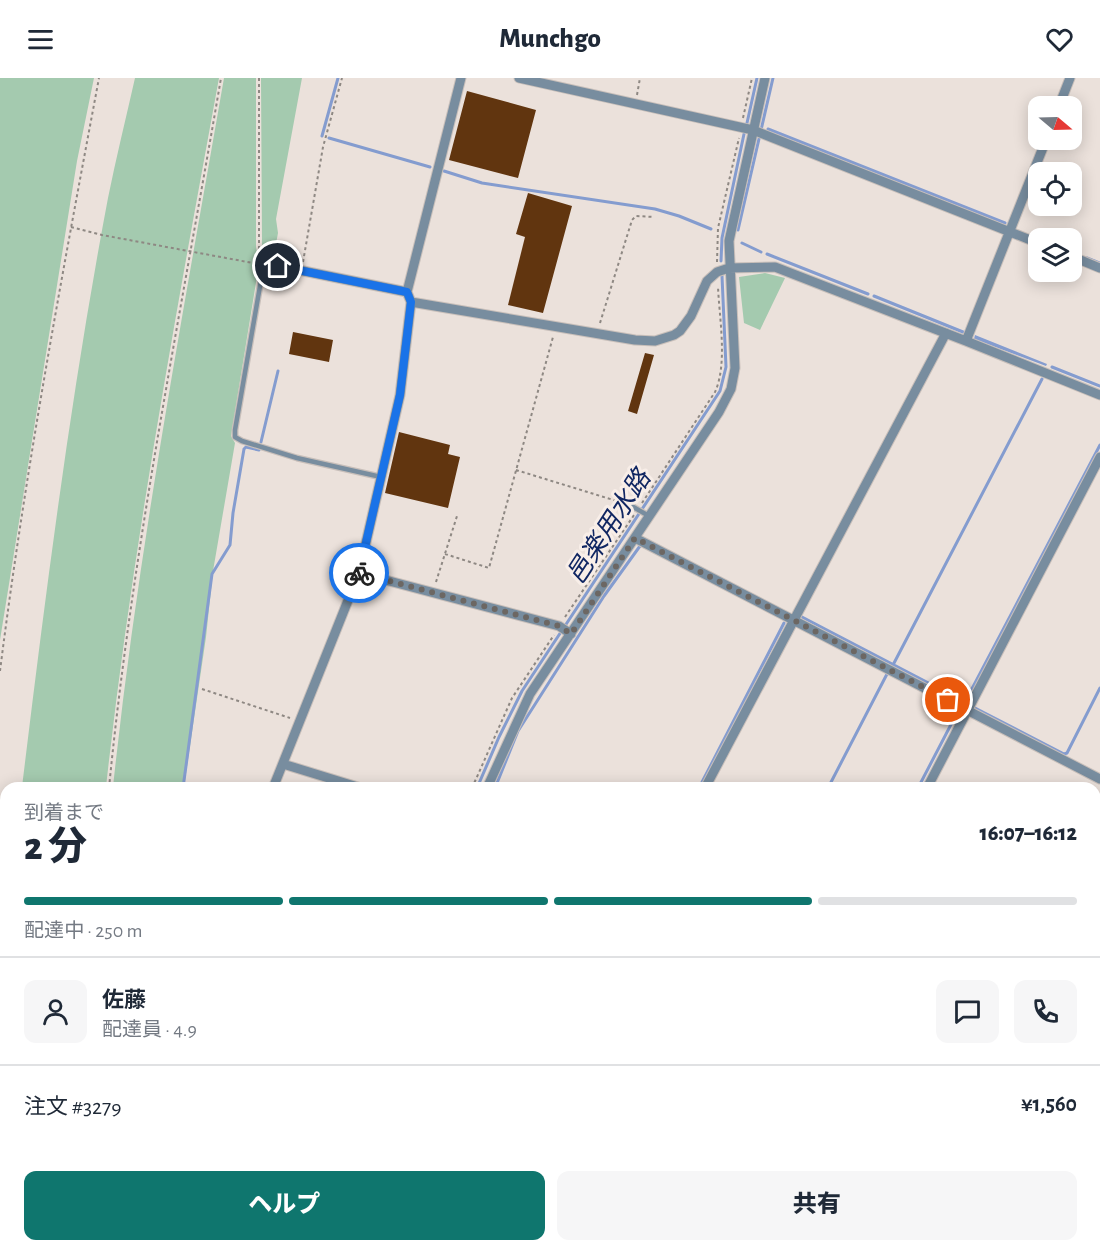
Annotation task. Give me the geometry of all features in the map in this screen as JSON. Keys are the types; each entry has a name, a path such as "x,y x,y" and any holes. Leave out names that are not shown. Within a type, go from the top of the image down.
{"street":[{"path":"276,782 359,573 400,395 409,297 461,78"},
{"path":"519,78 753,130 1028,239"},
{"path":"490,782 516,722 564,629 635,538 647,514 718,412 731,389 735,368 729,241 765,78"},
{"path":"1063,96 1071,78"},
{"path":"966,341 1042,150"},
{"path":"1082,261 1100,268"},
{"path":"261,264 301,270 409,297 634,340 655,341 674,336 686,324 707,280 717,272 729,268 775,267 1100,395"},
{"path":"708,782 946,333"},
{"path":"930,782 1100,457"},
{"path":"635,538 1100,779"},
{"path":"359,573 564,629"},
{"path":"283,764 342,782"}],"lane":[{"path":"261,264 235,436 242,441 297,458 381,477"},
{"path":"628,504 647,514"}],"path":[{"path":"0,671 13,566 55,309 99,78"},
{"path":"110,782 129,626 161,422 221,78"},
{"path":"71,227 102,235 261,264 259,248 260,78"},
{"path":"301,270 323,147 342,78"},
{"path":"635,104 640,78"},
{"path":"475,782 512,698 564,629 719,383 721,361 717,272 718,228 752,78"},
{"path":"597,333 632,220 636,216 654,217"},
{"path":"445,554 489,568 556,325"},
{"path":"516,470 628,504"},
{"path":"433,593 457,516"},
{"path":"202,689 301,721"}],"green space":[{"path":"0,78 94,78 77,161 0,640"},
{"path":"135,78 219,78 171,343 142,520 107,782 23,782 71,418 108,198"},
{"path":"224,78 256,78 256,247 259,264 231,436 235,443 213,571 206,637 185,782 114,782 135,609 177,344"},
{"path":"261,78 302,78 276,219 278,233 273,260 266,259 262,247"},
{"path":"765,273 785,278 760,330 744,323 739,277"}],"water":[{"path":"975,335 1047,364 1046,366 974,339"}],"building":[{"path":"467,91 536,110 518,178 449,160"},
{"path":"528,193 572,206 543,313 508,305 525,237 516,234"},
{"path":"293,332 333,340 329,362 289,354"},
{"path":"645,353 654,355 637,414 628,411"},
{"path":"399,432 450,445 448,454 460,457 448,508 385,493"}],"waterway":[{"path":"322,136 338,78"},
{"name":"邑楽用水路","path":"747,123 757,78"},
{"path":"738,230 773,78"},
{"path":"768,129 1005,223"},
{"name":"邑楽用水路","path":"721,261 722,238 744,134"},
{"path":"329,138 430,167"},
{"path":"444,171 482,183 655,209 711,229"},
{"path":"742,243 761,252"},
{"path":"767,254 868,294"},
{"path":"1087,258 1100,263"},
{"name":"邑楽用水路","path":"480,782 522,691 720,391 726,367 722,276"},
{"path":"874,296 963,332"},
{"path":"1052,367 1100,386"},
{"path":"261,442 278,371"},
{"path":"893,665 1042,379"},
{"path":"802,617 965,702 1100,445"},
{"path":"184,782 212,574 230,545 244,449 246,447 259,450"},
{"path":"497,782 518,731 604,596 640,546"},
{"path":"702,782 784,623"},
{"path":"831,782 887,674"},
{"path":"975,708 1064,754 1067,753 1100,688"},
{"path":"921,782 957,713"}],"way so far":[{"path":"359,573 559,626 571,634 635,538 948,700"}],"route":[{"path":"278,266 407,292 411,302 400,395 359,573"}]}
